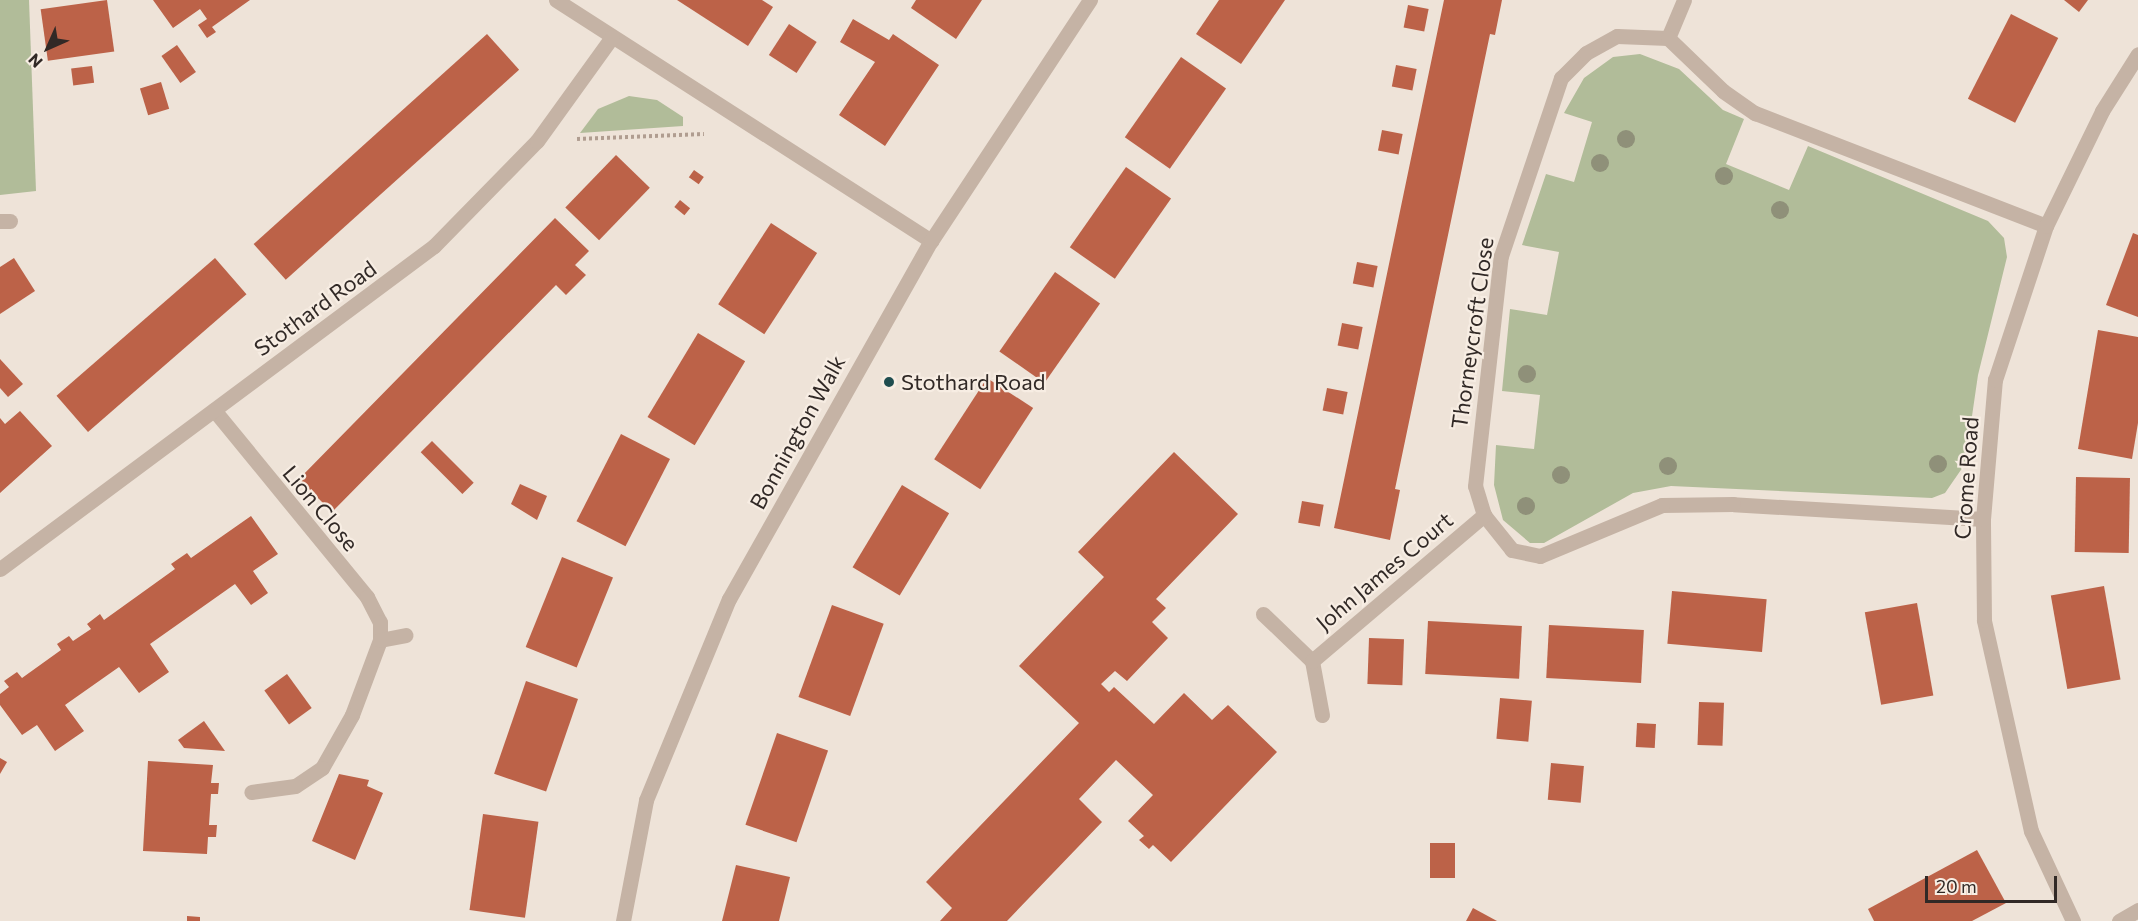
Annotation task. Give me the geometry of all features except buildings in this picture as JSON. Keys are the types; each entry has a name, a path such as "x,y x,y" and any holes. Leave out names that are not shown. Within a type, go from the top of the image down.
{"street":[{"path":"556,0 756,131 931,241"},
{"name":"Bonnington Walk","path":"622,921 646,800 729,599 931,241 1090,0"},
{"path":"1684,0 1668,38 1723,91 1755,113 2046,226"},
{"name":"Thorneycroft Close","path":"1668,38 1617,36 1586,53 1561,78 1546,112 1501,256 1475,486 1484,515 1495,533 1525,556 1578,543 1662,505 1732,504 1983,519"},
{"name":"Stothard Road","path":"0,569 435,246 537,141 612,37"},
{"name":"Crome Road","path":"2073,921 2031,831 1984,620 1983,519 1995,380 2046,226 2102,111 2138,54"},
{"name":"Lion Close","path":"214,410 373,605 380,640"},
{"name":"John James Court","path":"1312,661 1484,515"},
{"path":"1263,614 1312,661 1322,715"},
{"path":"250,792 295,786 322,768 343,737 380,640 406,635"},
{"path":"2119,921 2138,910"}],"path":[{"path":"537,141 756,131"}],"green space":[{"path":"0,0 29,0 36,191 0,195"},
{"path":"1640,54 1679,69 1723,110 1744,119 1726,164 1789,190 1808,146 1988,221 2004,238 2007,257 1978,375 1965,464 1945,493 1932,498 1671,486 1633,493 1544,543 1530,543 1503,520 1494,485 1496,445 1534,449 1540,395 1502,391 1510,309 1547,315 1559,252 1522,245 1546,174 1574,182 1592,122 1564,113 1584,78 1613,57"},
{"path":"629,96 657,100 683,117 683,126 580,133 598,109"}],"place":[{"name":"Stothard Road","path":"889,382"}]}
